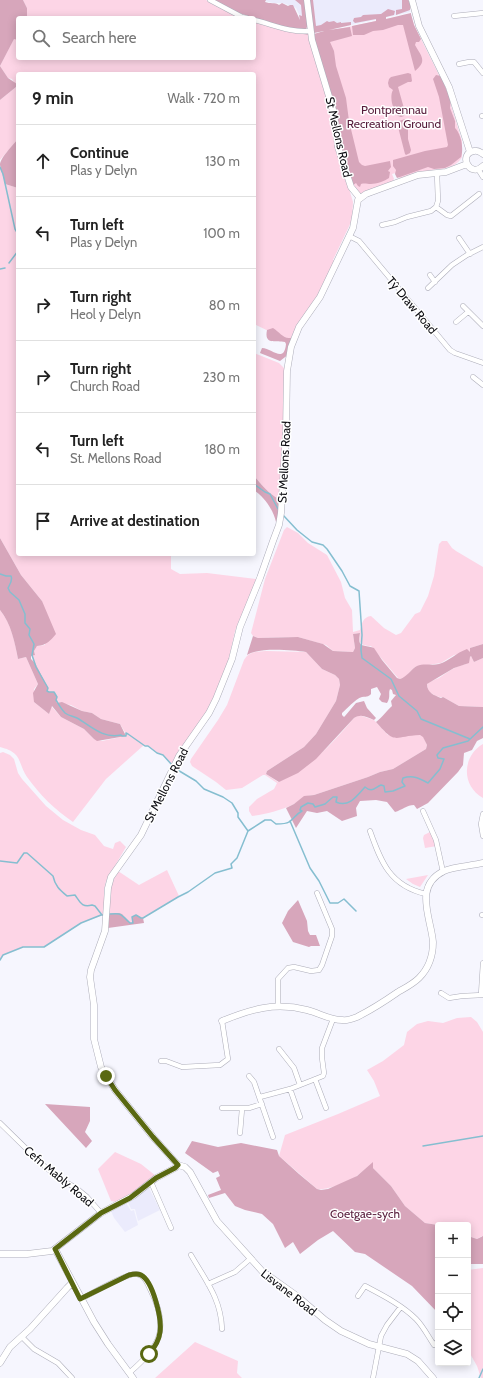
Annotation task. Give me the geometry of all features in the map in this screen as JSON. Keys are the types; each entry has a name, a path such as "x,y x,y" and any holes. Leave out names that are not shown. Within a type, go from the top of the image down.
{"main road":[{"name":"St Mellons Road","path":"107,918 108,888 111,877 141,835 178,756 209,713 226,675 240,627 260,578 279,523 286,433 287,364 291,346 299,327 320,296 349,236 355,219 356,207 360,198 351,187 340,152 334,113 310,31 307,0"},
{"path":"412,0 419,26 449,87 470,152"},
{"path":"480,167 472,169 467,164 467,156 470,152 476,150 483,154"},
{"path":"360,198 366,194 418,176 437,173 467,164"},
{"path":"222,1020 270,1006 296,1007 333,1019 344,1020 356,1018 411,984 423,974 430,959 433,944 425,903 426,894 433,880 443,872 451,869 483,864"},
{"name":"Lisvane Road","path":"107,918 105,931 93,962 90,977 94,1005 94,1039 98,1057 106,1076 115,1090 178,1165 188,1169 217,1221 264,1274 297,1296 333,1326 356,1339 407,1354 418,1361 433,1378"},
{"path":"0,1254 27,1254 48,1252 55,1249 101,1213 130,1198 151,1182 178,1165"},
{"path":"55,1249 80,1299 101,1334 131,1376"},
{"path":"0,1363 10,1347 30,1330 72,1283"}],"street":[{"path":"210,0 240,16"},
{"path":"454,16 483,13"},
{"path":"256,21 297,31 310,31"},
{"path":"459,64 474,62 483,73"},
{"path":"480,167 483,177"},
{"path":"382,225 431,210 436,207 438,201 437,173"},
{"path":"436,207 447,215 451,216 473,196 479,194"},
{"name":"Tŷ Draw Road","path":"349,236 359,241 450,350 455,354 483,363"},
{"path":"459,238 470,254"},
{"path":"428,288 452,265 483,246"},
{"path":"430,275 435,282"},
{"path":"463,306 483,326"},
{"path":"456,322 468,312"},
{"path":"473,377 483,385"},
{"path":"423,811 436,840 443,872"},
{"path":"483,814 481,824 483,836"},
{"path":"370,830 382,863 392,876 407,888 426,894"},
{"path":"278,1006 278,979 288,968 294,967 311,971 319,970 322,965 332,936 332,929 317,893"},
{"path":"441,992 449,998 482,995 483,962"},
{"path":"260,1098 290,1089 321,1077 324,1073 322,1048 333,1019"},
{"path":"160,1061 166,1061 182,1067 220,1065 228,1059 222,1020"},
{"path":"279,1049 294,1068 300,1085"},
{"path":"249,1076 254,1082 273,1137"},
{"path":"316,1079 326,1108"},
{"path":"290,1089 300,1117"},
{"path":"222,1108 242,1109 262,1104"},
{"path":"240,1133 242,1109"},
{"name":"Cefn Mably Road","path":"0,1123 43,1165 60,1179 76,1188 87,1197 101,1213"},
{"path":"151,1182 171,1228"},
{"path":"191,1255 219,1306 222,1318 222,1329"},
{"path":"208,1284 235,1272 250,1259"},
{"path":"80,1299 131,1274 141,1275 146,1280 155,1298 160,1313 161,1331 159,1339 153,1349 131,1376"},
{"path":"358,1296 365,1286 414,1318 421,1325 434,1345 435,1344"},
{"path":"373,1378 381,1336 387,1325 400,1308"},
{"path":"22,1337 34,1349 58,1363 72,1378"}],"shaded area":[{"path":"261,0 301,0 303,22 296,8 283,3 273,3"},
{"path":"309,0 408,0 410,12 314,33"},
{"path":"149,1188 160,1210 138,1221 135,1209 131,1209 128,1202"},
{"path":"126,1203 131,1211 134,1210 138,1225 125,1232 114,1218 111,1211"}],"green space":[{"path":"0,0 23,0 27,8 27,16 16,16 16,40 14,39 0,66"},
{"path":"23,0 206,0 236,16 27,16 27,8"},
{"path":"214,0 266,0 265,2 279,5 282,3 288,6 293,5 300,20 299,15 302,16 301,5 295,0 313,0 316,26 327,21 334,21 337,23 351,22 351,25 329,30 350,27 352,36 330,42 334,51 336,66 346,98 349,121 359,162 365,166 390,161 391,167 388,171 390,172 389,178 371,184 361,184 360,187 356,183 352,186 340,146 337,115 313,40 314,34 324,31 314,33 308,25 306,29 308,35 282,30 283,27 256,18 256,16 248,16 239,13"},
{"path":"402,0 408,0 411,2 410,10 396,15 396,10 402,9"},
{"path":"388,9 395,11 394,15 386,17 386,19 411,13 414,25 421,39 419,42 416,42 415,45 421,56 422,62 419,68 415,71 403,25 373,31 364,35 353,35 352,26 376,21 376,19 355,23 353,21 354,18 361,17 363,15 381,14"},
{"name":"Pontprennau Recreation Ground","path":"410,14 441,79 450,102 462,141 462,157 453,166 432,170 432,172 400,179 396,173 392,174 394,179 392,182 360,194 353,188 339,140 337,115 314,34"},
{"path":"256,23 308,35 333,113 339,155 353,202 352,220 333,260 336,261 331,275 289,341 256,325 256,72 16,72 16,87 12,79 8,78 0,66 14,38 16,39 16,60 256,60"},
{"path":"0,66 8,78 16,83 16,87 0,100"},
{"path":"408,73 411,74 412,81 398,87 405,112 404,116 401,117 398,116 393,107 391,96 393,90 389,87 388,83 391,77"},
{"path":"436,75 441,76 447,91 449,91 448,94 451,100 450,108 455,121 455,128 461,141 461,157 445,168 434,169 428,167 397,178 395,174 396,170 393,166 393,160 425,151 447,147 448,145 439,97 433,79"},
{"path":"16,87 16,141 0,160 0,100"},
{"path":"405,119 408,123 408,139 411,150 410,153 406,155 397,123"},
{"path":"16,141 16,187 5,184 0,165 4,155"},
{"path":"0,167 5,184 16,187 16,556 171,556 171,569 180,574 207,573 257,579 235,631 227,667 211,705 171,764 163,755 144,745 106,779 73,822 54,807 37,790 25,774 16,755 9,750 0,747 0,610 10,627 18,659 26,657 38,684 34,689 34,702 49,714 51,706 61,717 84,729 94,739 102,741 126,736 126,734 120,724 101,719 92,713 82,711 71,705 57,703 47,691 31,655 35,655 34,651 37,646 45,645 42,601 21,575 0,538"},
{"path":"273,328 288,338 295,336 289,354 280,361 260,353 262,348 277,354 283,353 285,350 285,342 271,341 267,338 267,330"},
{"path":"256,354 279,363 287,371 279,499 256,478"},
{"path":"256,478 269,492 279,499 279,523 276,522 273,512 256,492"},
{"path":"287,527 298,533 308,543 327,555 341,582 345,598 352,610 353,632 360,630 365,619 371,616 384,628 396,635 401,633 415,614 420,612 428,596 434,576 439,544 442,541 447,541 456,551 483,567 483,644 470,648 470,652 454,655 441,663 415,667 405,677 400,679 371,646 363,645 360,642 360,633 353,634 355,648 353,652 333,651 326,645 298,637 258,638 253,636 251,633 265,579 284,530"},
{"path":"0,538 21,575 42,601 56,634 48,642 37,646 34,651 35,655 31,656 31,659 35,663 48,688 48,691 54,692 57,697 57,703 62,702 82,711 92,713 101,719 120,724 126,736 97,741 84,729 61,717 52,706 49,714 34,702 33,693 38,684 26,657 18,659 10,627 0,610"},
{"path":"360,633 360,644 374,648 397,678 400,679 405,677 417,666 439,664 467,649 470,652 470,648 483,644 483,658 474,662 471,656 469,663 454,668 427,684 427,687 431,693 436,696 441,698 443,697 459,706 483,707 483,738 477,741 472,750 464,753 463,765 458,772 428,803 417,809 414,805 411,805 395,812 387,802 376,800 360,801 356,808 357,816 342,821 327,811 317,813 307,811 296,828 286,808 304,796 314,795 380,772 393,769 426,749 427,745 423,737 420,735 400,738 392,737 376,722 392,706 391,701 396,695 393,694 392,690 390,689 387,703 382,702 379,699 381,694 377,687 371,689 370,695 357,700 342,713 344,717 356,703 364,701 367,708 376,718 374,720 362,716 354,718 316,759 298,773 279,782 266,774 267,771 304,747 316,734 336,701 340,685 339,679 335,675 322,669 306,652 267,650 252,652 247,655 253,636 258,638 298,637 323,644 333,651 353,652 355,648 353,634"},
{"path":"253,652 306,652 322,669 335,675 339,679 340,685 336,701 316,734 304,747 267,771 266,774 278,782 300,770 320,754 354,718 359,715 374,720 388,735 423,736 427,745 426,749 393,769 307,796 282,809 252,816 249,811 249,807 257,799 274,789 277,783 263,775 242,788 226,790 192,766 190,762 227,705 246,657"},
{"path":"471,656 474,662 483,658 483,707 459,706 428,691 428,683 455,668 466,664"},
{"path":"483,744 483,798 476,793 471,786 467,771 471,756 476,749"},
{"path":"3,752 10,755 14,759 18,773 22,779 46,806 63,820 81,830 95,835 104,846 113,849 115,843 120,841 126,847 106,881 104,890 104,915 81,923 44,947 23,947 3,955 0,960 0,753"},
{"path":"432,831 437,846 425,848 423,838 424,835"},
{"path":"167,870 179,896 143,918 132,919 133,923 130,923 119,914 109,914 108,904 112,879 118,871 139,885"},
{"path":"428,875 420,887 406,879"},
{"path":"298,900 307,921 308,931 310,935 316,935 320,946 309,947 293,942 282,923 288,911"},
{"path":"109,914 122,914 130,923 133,923 132,917 136,915 143,918 144,923 108,928"},
{"path":"471,1017 477,1022 483,1032 483,1245 482,1236 477,1239 471,1237 471,1222 435,1222 435,1225 425,1223 405,1206 391,1186 373,1168 373,1163 355,1177 344,1183 332,1187 317,1189 279,1156 285,1135 380,1096 374,1081 367,1070 383,1061 404,1045 407,1032 417,1024 428,1021 443,1023 457,1018"},
{"path":"45,1104 90,1107 90,1121 85,1132 92,1141 86,1148"},
{"name":"Coetgae-sych","path":"192,1141 218,1147 241,1143 277,1150 279,1156 317,1189 321,1190 328,1189 357,1176 373,1162 373,1168 391,1186 405,1206 425,1223 435,1225 435,1310 412,1286 365,1254 355,1252 333,1231 300,1254 293,1242 285,1248 273,1224 262,1214 235,1206 225,1193 209,1198 208,1195 221,1190 216,1178 220,1176 218,1171 213,1173 185,1153"},
{"path":"115,1152 141,1164 156,1176 134,1192 116,1202 111,1201 98,1169"},
{"path":"483,1236 483,1264 471,1264 471,1237 477,1239"},
{"path":"483,1268 483,1378 481,1378 471,1355 471,1270"},
{"path":"195,1342 238,1361 237,1373 242,1378 155,1378"}],"waterway":[{"path":"0,167 3,174 16,231"},
{"path":"9,263 16,254"},
{"path":"0,269 5,268"},
{"path":"256,485 270,494 278,509"},
{"path":"283,515 297,530 312,542 323,545 342,571 350,586 359,591 362,658 391,679 399,696 417,711 421,719 470,739"},
{"path":"0,574 11,576 12,578 8,588 10,592 19,600 25,614 25,623 30,629 29,635 34,644 32,655 36,667 48,688 47,691 54,692 57,697 56,700 65,713 108,735 126,736 126,733 145,746 148,746 157,753 163,755 172,765"},
{"path":"176,769 196,781 204,789 223,797 232,803 238,813 238,817 248,831 265,820 271,820 276,824 288,823 302,811 300,810 301,807 308,803 313,804 315,807 325,804 333,797 337,797 336,802 349,802 365,787 371,790 381,785 384,786 385,792 393,791 405,786 402,782 403,778 410,777 419,778 428,783 440,769 444,759 438,758 437,755 443,748 468,741 483,727"},
{"path":"290,821 310,868 319,881 330,903 338,903 344,899 356,911"},
{"path":"108,914 120,914 130,923 133,923 132,917 136,915 143,918 188,892 215,873 232,868 231,864 237,858 248,831"},
{"path":"0,861 17,863 24,853 27,853 53,876 56,885 67,896 75,895 82,904 86,906 95,906 102,915 104,915"},
{"path":"0,960 3,955 23,947 44,947 81,923 101,915"},
{"path":"423,1146 483,1136"},
{"path":"479,1378 483,1369"}],"route":[{"path":"106,1076 115,1090 153,1137 178,1165 156,1178 130,1198 101,1213 55,1249 80,1299 129,1275 141,1275 146,1280 155,1298 160,1313 161,1323 159,1339 149,1354"}]}
